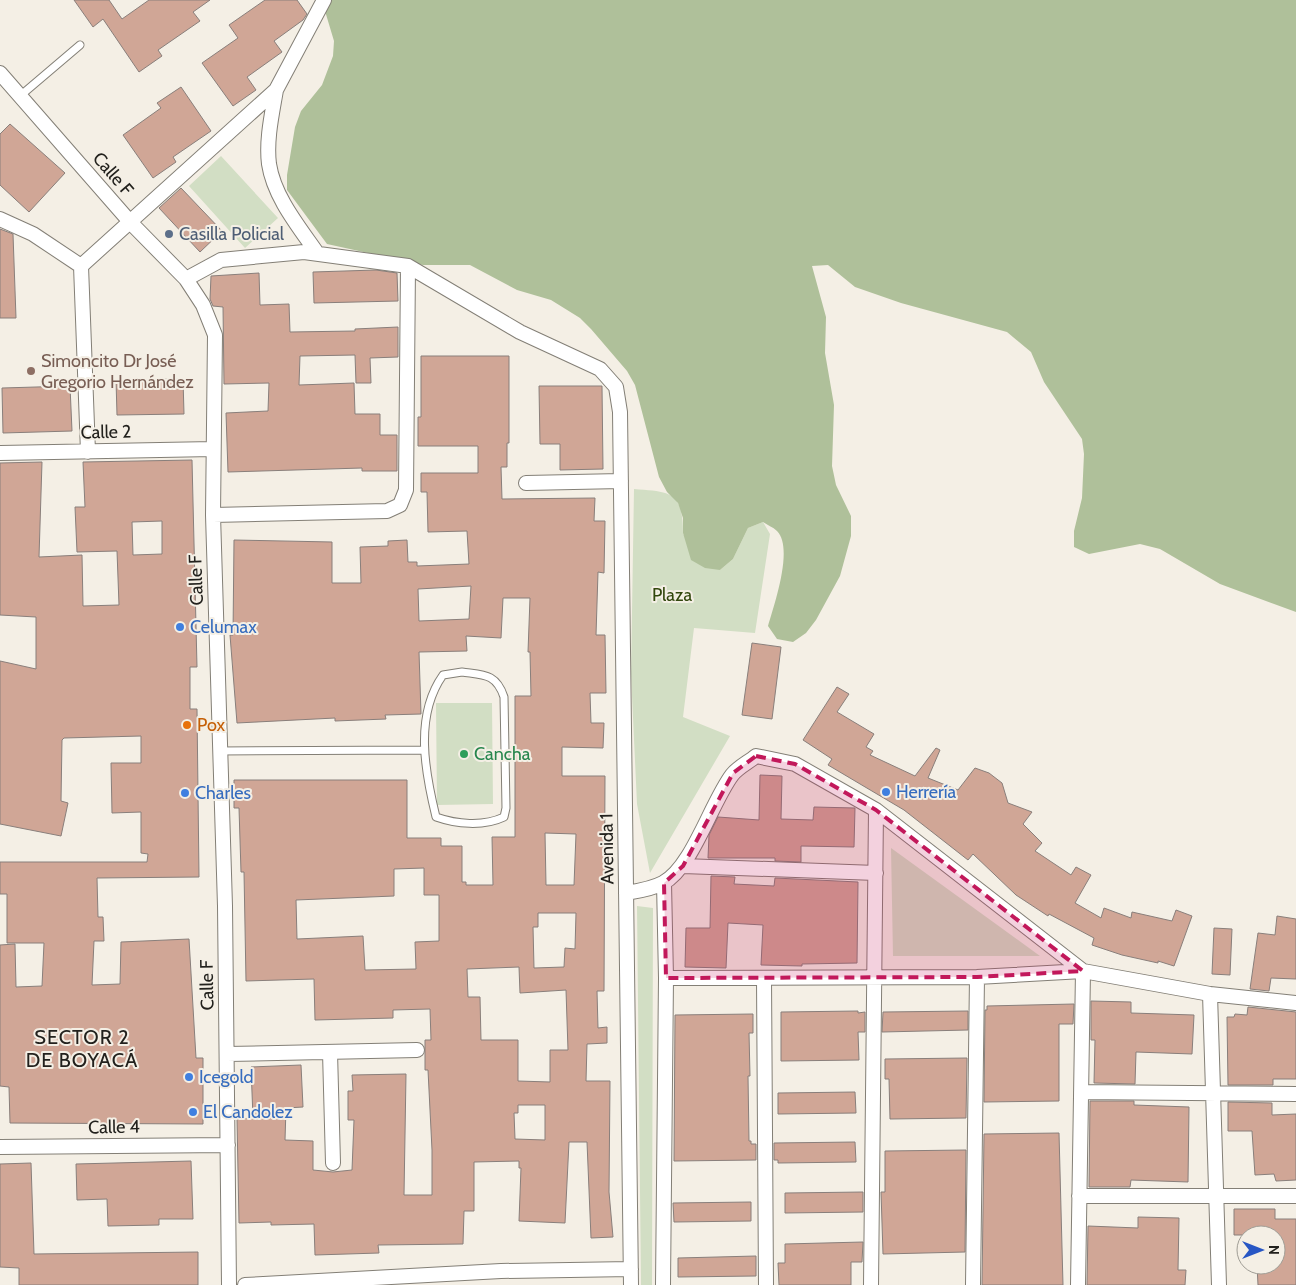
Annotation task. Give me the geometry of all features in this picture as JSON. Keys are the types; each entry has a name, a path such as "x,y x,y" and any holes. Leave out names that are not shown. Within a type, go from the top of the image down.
{"street":[{"path":"317,253 284,206 269,165 270,126 276,90 324,0"},
{"name":"Calle F","path":"0,73 131,223 186,279 204,305 215,335 213,515 227,1054 229,1285"},
{"path":"81,266 131,223 276,90"},
{"path":"0,219 33,234 81,266"},
{"path":"186,279 222,260 317,253 408,266 406,490 400,505 386,511 213,515"},
{"path":"81,266 88,452"},
{"name":"Avenida 1","path":"408,266 520,332 600,369 616,387 620,412 630,1285"},
{"name":"Calle 2","path":"0,453 213,449"},
{"path":"526,483 621,481"},
{"path":"626,893 646,890 664,883 683,866 711,809 733,773 756,756 795,764 876,810 1083,971"},
{"path":"870,1285 876,978 876,810"},
{"path":"683,866 876,873"},
{"path":"663,1285 666,978 664,883"},
{"path":"1078,1285 1083,971"},
{"path":"666,978 977,977 1083,971 1210,994 1296,1003"},
{"path":"973,1285 977,977"},
{"path":"764,978 766,1285"},
{"path":"1210,994 1219,1285"},
{"path":"227,1054 417,1050"},
{"path":"330,1052 333,1163"},
{"path":"1081,1092 1296,1094"},
{"name":"Calle 4","path":"0,1147 228,1145"},
{"path":"1079,1196 1296,1196"},
{"path":"245,1285 501,1271 631,1269"}],"lane":[{"path":"20,96 80,45"},
{"path":"462,672 490,677 500,684 504,697 506,808 504,817 496,821 456,824 436,817 427,779 424,750 433,690 443,676 462,672"},
{"path":"219,751 424,750"}],"highlighted area":[{"path":"756,756 795,764 876,810 1083,971 977,977 666,978 664,883 683,866 733,773"}],"green space":[{"path":"327,0 1296,0 1296,612 1220,584 1160,549 1140,544 1089,554 1074,547 1074,531 1082,498 1084,454 1082,439 1044,382 1031,352 1007,332 901,303 855,287 828,265 812,266 826,317 825,353 834,405 832,466 836,485 851,516 851,536 840,576 816,620 806,633 793,642 777,639 768,626 781,577 784,550 782,539 774,528 763,522 748,528 733,559 720,570 705,568 691,560 683,533 683,518 678,503 667,492 659,477 635,385 627,371 580,318 551,300 517,290 470,265 423,265 327,244 287,190 287,175 295,127 301,111 322,85 333,56 334,41 325,11"},
{"path":"221,156 278,218 245,248 189,186"},
{"name":"Plaza","path":"634,489 657,491 672,497 681,509 683,534 720,570 733,559 748,528 763,522 770,534 755,633 694,628 683,717 730,736 650,873 637,804 631,674"},
{"name":"Cancha","path":"436,703 492,703 493,804 437,805"},
{"path":"891,848 1040,956 893,956"},
{"path":"637,906 653,908 652,1285 641,1285"}],"building":[{"path":"74,0 109,0 122,19 149,0 210,0 193,12 200,21 158,50 162,56 139,72 103,19 93,27"},
{"path":"265,0 297,0 307,14 303,20 274,41 282,52 247,77 256,90 233,106 202,63 238,38 229,25"},
{"path":"181,87 211,131 173,157 176,162 153,178 123,135 161,108 157,103"},
{"path":"10,124 65,173 29,212 0,185 0,134"},
{"name":"Casilla Policial","path":"181,188 222,231 200,252 159,208"},
{"path":"0,229 13,234 16,318 0,318"},
{"path":"376,270 397,273 398,301 314,303 313,272"},
{"path":"259,273 260,305 289,304 290,332 355,331 355,329 398,327 398,357 370,358 371,383 356,383 355,355 300,356 299,385 354,383 355,414 380,414 380,435 397,435 397,471 362,471 362,468 228,472 226,413 268,411 269,383 224,384 223,307 213,306 210,299 211,276"},
{"path":"421,356 509,356 509,443 507,443 507,467 501,467 502,499 595,498 594,521 605,521 604,573 598,572 596,635 605,635 606,693 590,693 591,723 604,723 603,748 562,747 562,776 605,776 604,991 597,991 598,1028 607,1027 607,1043 587,1044 586,1081 610,1081 609,1192 613,1237 591,1238 587,1142 569,1142 565,1223 519,1221 521,1168 519,1168 519,1161 474,1162 474,1211 464,1211 463,1244 378,1245 379,1253 315,1255 314,1224 271,1225 271,1222 239,1223 237,1119 253,1118 251,1067 301,1065 303,1107 286,1108 285,1140 313,1141 313,1170 333,1172 352,1170 354,1120 348,1120 348,1091 353,1091 352,1075 406,1074 404,1195 432,1195 428,1070 425,1070 425,1040 431,1040 430,1009 393,1010 393,1018 315,1020 314,979 246,981 244,872 241,872 239,808 234,808 234,780 407,780 407,838 441,838 441,846 462,846 462,882 466,882 466,885 493,885 492,837 515,837 515,696 531,696 530,652 528,652 530,598 503,598 501,638 466,636 467,651 419,652 421,714 385,715 386,719 335,721 335,718 237,723 230,635 233,635 234,540 332,542 332,583 361,583 360,547 388,546 388,541 407,540 408,562 417,562 417,566 469,564 467,531 428,532 427,492 421,492 421,473 478,473 478,446 418,446 418,417 421,417","holes":["471,586 469,619 419,621 418,589","545,833 576,834 574,885 546,885","424,868 424,895 439,895 439,941 415,942 416,969 365,970 363,936 297,939 296,900 394,896 394,869","538,913 576,913 575,949 565,948 564,967 534,968 533,927 538,927","519,967 520,993 566,990 568,1050 550,1050 550,1082 518,1081 518,1040 481,1040 480,997 468,997 467,969","518,1105 545,1105 545,1140 515,1139 514,1113 518,1113"]},
{"path":"183,379 184,414 117,415 116,380"},
{"path":"70,386 72,431 3,433 2,388"},
{"path":"539,386 602,386 603,469 560,470 560,444 540,444"},
{"path":"192,460 197,667 190,667 190,709 197,709 199,877 97,878 98,917 103,917 104,941 94,941 92,985 120,984 121,942 189,939 196,1058 203,1058 203,1124 10,1123 9,1087 0,1086 0,945 15,944 16,987 42,986 44,943 7,943 7,894 0,894 0,862 147,862 148,854 141,853 141,812 112,813 111,763 141,763 141,736 64,738 62,740 61,801 68,803 61,836 0,824 0,661 36,669 36,617 0,615 0,463 42,462 39,557 82,555 83,606 119,605 117,551 77,552 75,507 85,507 83,462","holes":["162,521 162,554 133,555 132,522"]},
{"path":"752,643 781,647 772,719 742,715"},
{"path":"837,687 849,694 837,712 874,734 866,747 873,751 870,755 915,776 936,748 940,750 928,778 958,790 975,768 989,773 1002,783 1008,803 1032,812 1023,824 1042,843 1035,851 1071,875 1076,867 1091,875 1075,903 1101,918 1104,908 1131,918 1132,912 1172,921 1176,910 1192,916 1174,966 1158,961 1158,963 1122,955 1092,945 1094,938 1049,914 1048,916 1016,895 973,854 968,860 904,810 828,765 832,759 803,740"},
{"path":"760,775 782,776 781,819 813,820 814,807 855,808 854,847 801,846 801,862 775,861 775,858 708,858 709,835 718,817 759,820"},
{"path":"711,876 735,877 734,884 774,886 775,878 858,882 857,963 802,964 802,966 761,965 763,925 728,923 726,968 685,967 686,928 710,928"},
{"path":"1277,916 1296,919 1296,979 1271,978 1269,991 1250,989 1258,933 1275,935"},
{"path":"1214,928 1232,929 1230,975 1212,974"},
{"path":"1091,1001 1131,1002 1131,1013 1194,1015 1192,1054 1136,1052 1135,1084 1094,1083 1095,1040 1091,1040"},
{"path":"1074,1004 1073,1024 1059,1024 1059,1101 984,1102 985,1010 987,1010 987,1006"},
{"path":"1248,1007 1296,1012 1296,1079 1273,1079 1273,1085 1228,1085 1227,1017 1234,1017 1235,1014 1247,1015"},
{"path":"858,1011 858,1013 865,1012 865,1032 858,1032 859,1060 781,1061 781,1012"},
{"path":"968,1011 968,1030 882,1032 883,1012"},
{"path":"753,1014 753,1033 749,1033 749,1141 751,1141 751,1144 756,1144 756,1160 674,1161 675,1015"},
{"path":"967,1058 966,1118 890,1119 889,1079 885,1079 885,1059"},
{"path":"855,1092 856,1113 778,1114 778,1093"},
{"path":"1090,1101 1134,1101 1134,1105 1189,1107 1188,1182 1131,1180 1130,1187 1089,1187"},
{"path":"1228,1102 1272,1103 1272,1115 1296,1114 1296,1180 1276,1181 1274,1174 1255,1175 1252,1131 1228,1131"},
{"path":"1059,1133 1063,1285 982,1285 984,1134"},
{"path":"855,1142 856,1162 778,1163 778,1160 774,1160 774,1143"},
{"path":"966,1150 965,1252 883,1254 881,1192 885,1192 885,1151"},
{"path":"191,1161 193,1219 159,1219 159,1225 108,1226 107,1199 77,1200 76,1164"},
{"path":"31,1163 34,1254 198,1252 198,1285 19,1285 19,1268 0,1267 0,1164"},
{"path":"863,1192 863,1212 785,1213 785,1193"},
{"path":"751,1202 751,1221 674,1222 673,1203"},
{"path":"1234,1209 1275,1209 1275,1219 1296,1219 1296,1285 1258,1285 1258,1275 1286,1275 1286,1225 1236,1225 1236,1235 1234,1235"},
{"path":"1138,1217 1179,1218 1178,1270 1186,1270 1185,1285 1087,1285 1088,1226 1138,1228"},
{"path":"863,1242 862,1262 851,1262 851,1285 779,1285 778,1263 785,1263 785,1244"},
{"path":"756,1256 756,1276 678,1277 678,1258"}],"place":[{"name":"Casilla Policial","path":"169,234"},
{"name":"Simoncito Dr José Gregorio Hernández","path":"31,371"},
{"name":"Celumax","path":"180,627"},
{"name":"Pox","path":"187,725"},
{"name":"Cancha","path":"464,754"},
{"name":"Herrería","path":"886,792"},
{"name":"Charles","path":"185,793"},
{"name":"Icegold","path":"189,1077"},
{"name":"El Candolez","path":"193,1112"}],"district":[{"name":"SECTOR 2 DE BOYACÁ","path":"82,1048"}]}
